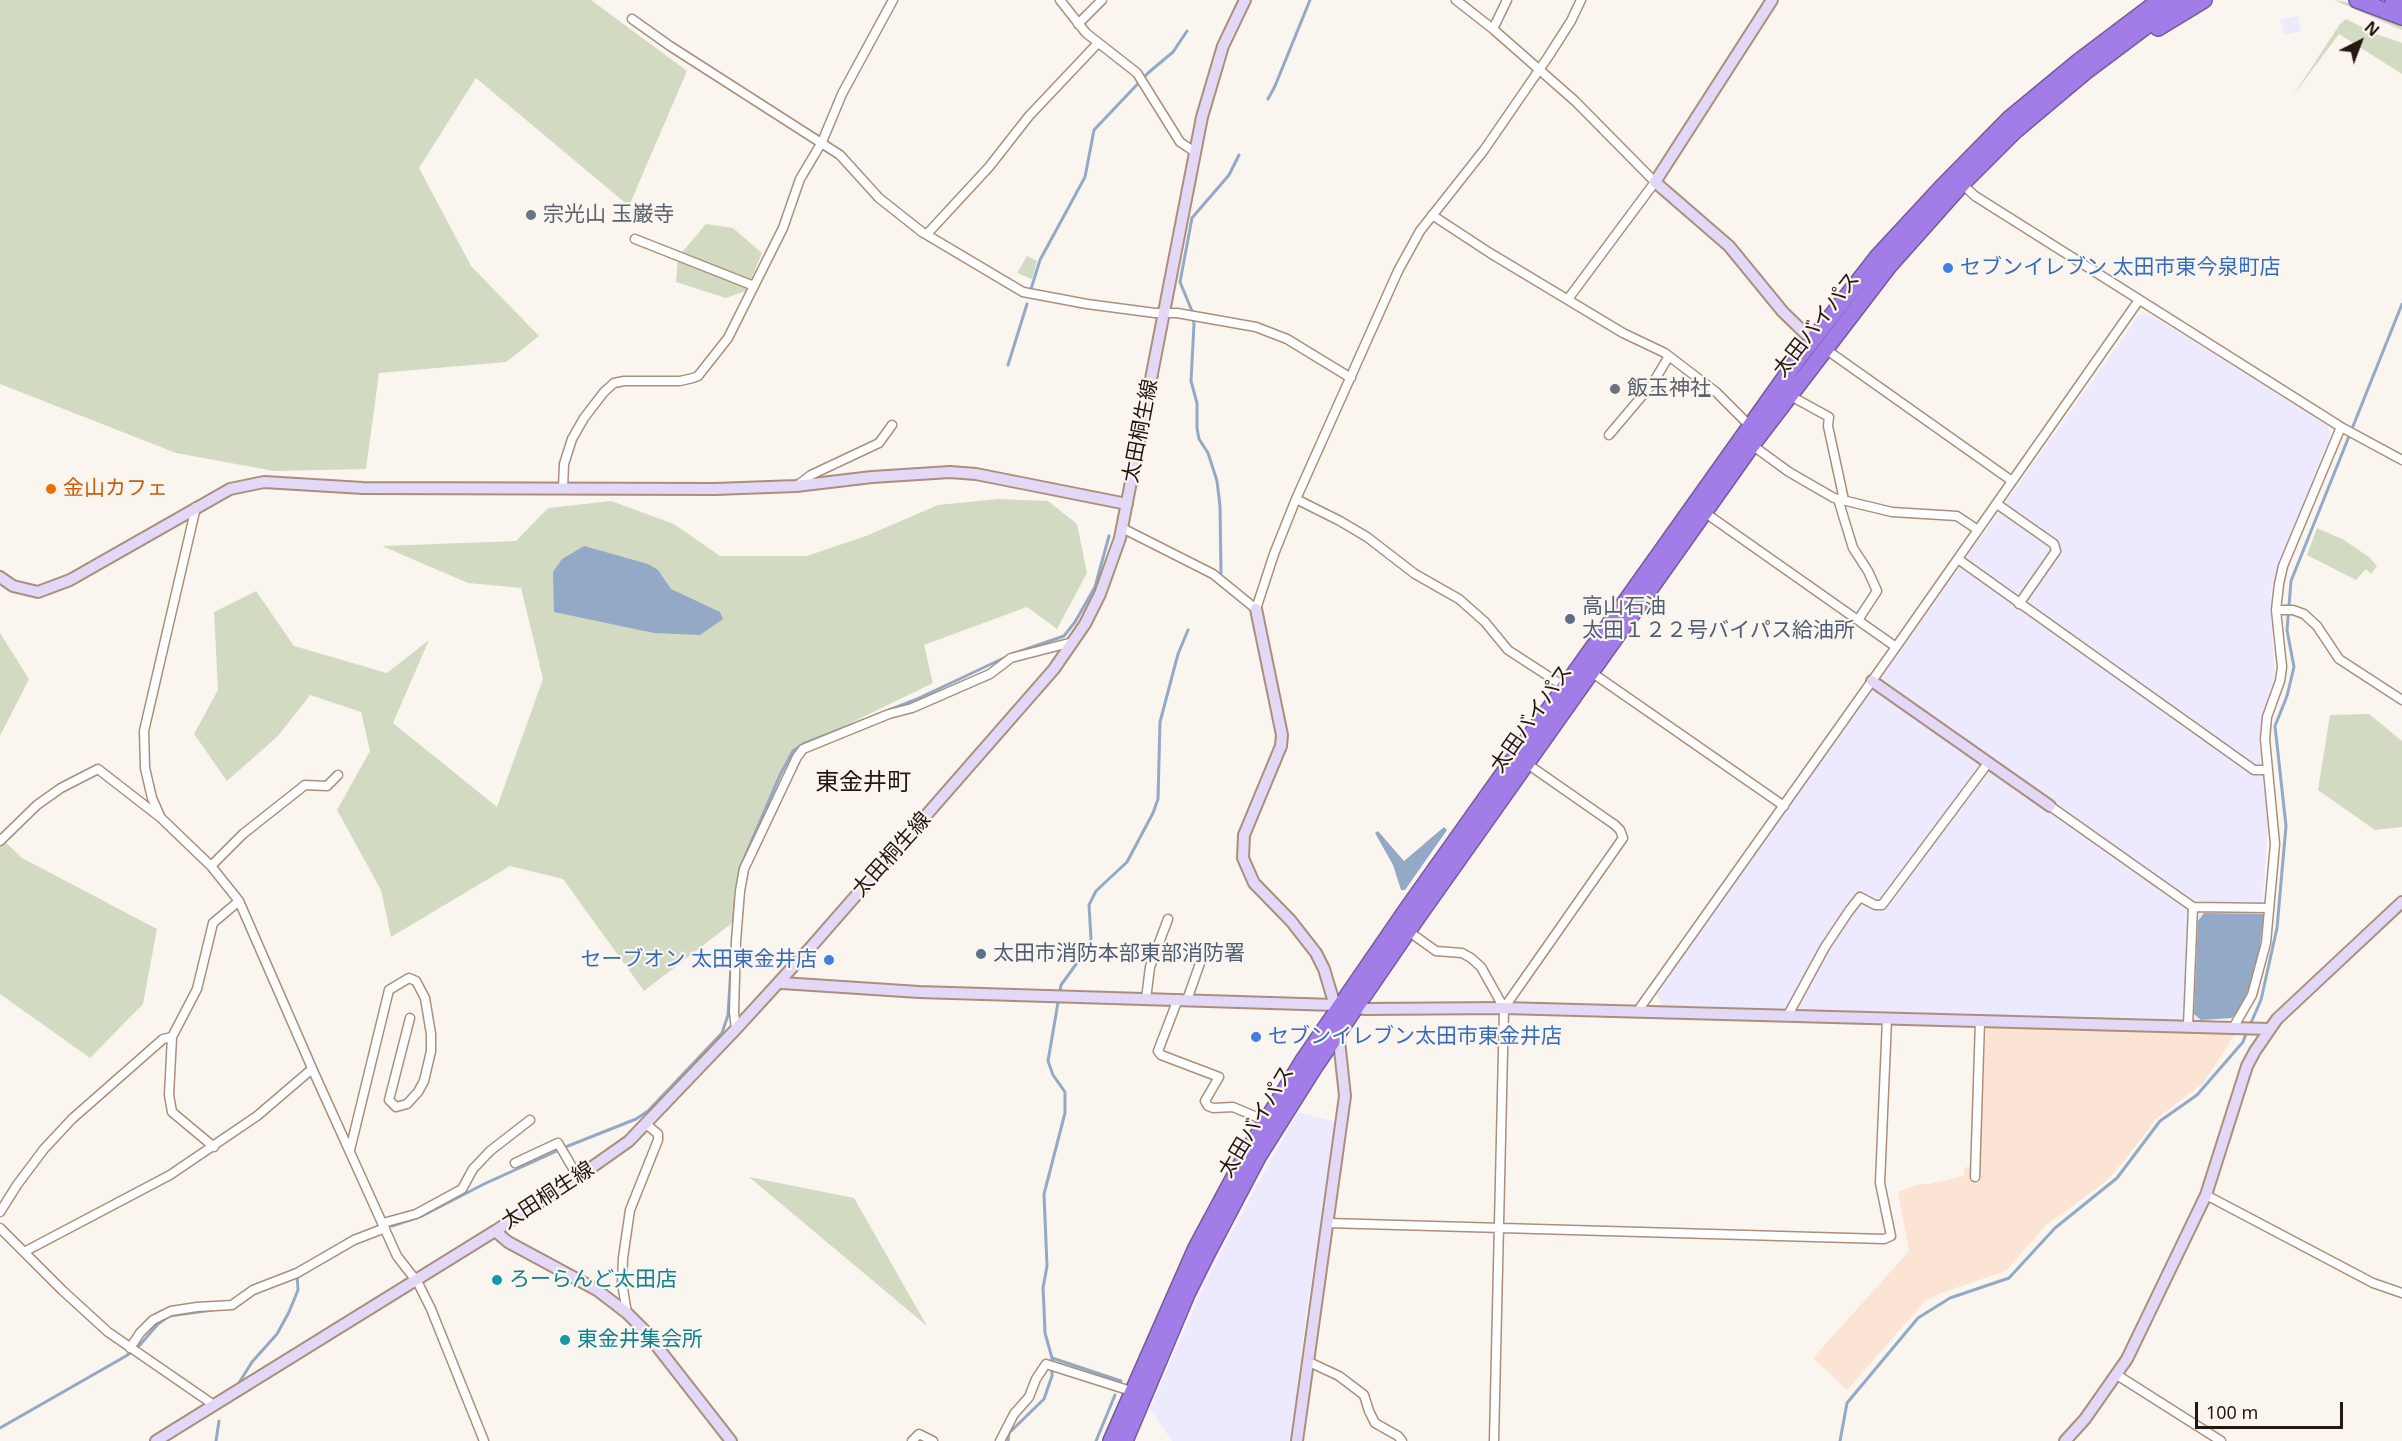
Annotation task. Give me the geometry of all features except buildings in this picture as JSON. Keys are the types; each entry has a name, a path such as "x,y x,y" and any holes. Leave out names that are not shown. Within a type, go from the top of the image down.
{"highway":[{"name":"太田バイパス","path":"1125,1441 1187,1294 1258,1157 1339,1032 1342,1007 1408,931 1789,395 1818,344 1878,256 2009,119 2078,62 2160,0"},
{"name":"太田バイパス","path":"1111,1441 1131,1391 1196,1248 1266,1121 1304,1059 1750,426 1818,344 1962,184 2016,130 2085,72 2181,0"},
{"path":"2085,72 2102,69 2161,26 2204,0"},
{"path":"2357,0 2402,17"},
{"path":"2393,0 2402,5"}],"street":[{"path":"563,488 564,464 572,439 584,418 604,392 614,383 624,381 680,381 698,376 728,338 783,228 800,179 822,142 842,94 893,0"},
{"path":"1060,0 1078,24 1142,79 1180,142 1195,152"},
{"path":"1078,24 1102,0"},
{"name":"太田桐生線","path":"156,1441 495,1231 629,1141 736,1029 1015,717 1054,669 1073,642 1100,594 1122,528 1202,117 1223,46 1245,0"},
{"path":"1456,0 1494,29 1575,101 1655,182 1729,246 1784,312 1818,344 2012,481"},
{"path":"1494,29 1507,0"},
{"path":"1342,1007 1316,953 1291,921 1254,883 1243,858 1244,835 1281,746 1282,735 1256,609 1274,554 1296,499 1398,271 1420,231 1484,150 1539,70 1571,21 1581,0"},
{"path":"1568,299 1655,182 1772,0"},
{"path":"632,19 670,46 822,142 846,161 879,198 908,222 1020,291 1031,295 1256,327 1287,339 1351,378"},
{"path":"927,234 992,163 1029,116 1098,43"},
{"path":"1962,184 1975,195 2343,429 2402,460"},
{"path":"1432,215 1490,253 1623,333 1669,356 1716,392 1750,426"},
{"path":"635,239 754,286"},
{"path":"1637,1012 2139,300"},
{"path":"1609,435 1653,382 1669,356"},
{"path":"1789,395 1829,417 1827,426 1853,548 1868,571 1877,591 1858,620"},
{"path":"796,486 811,475 879,443 891,425"},
{"path":"2243,1028 2259,976 2266,943 2275,844 2265,739 2267,717 2280,681 2282,667 2285,610 2283,566 2343,429"},
{"path":"1752,445 1789,472 1841,500 1892,512 1957,516 1978,531"},
{"path":"0,577 13,586 38,592 70,580 230,489 264,482 363,488 715,489 796,486 872,477 950,472 976,474 1127,504"},
{"path":"1296,499 1341,521 1367,537 1415,574 1459,599 1485,622 1508,650 1564,687"},
{"path":"1997,504 2054,544 2056,551 2019,604"},
{"path":"161,818 152,798 145,768 144,731 196,507"},
{"path":"1704,512 1896,647"},
{"path":"1122,528 1213,574 1256,609"},
{"path":"1958,559 2254,770 2268,770"},
{"path":"2285,610 2304,614 2312,620 2339,659 2402,700"},
{"path":"736,1029 734,1012 736,941 744,869 797,757 803,749 889,714 912,708 990,674 1011,658 1073,642"},
{"path":"1591,672 1784,806"},
{"path":"1872,681 2193,907 2269,908"},
{"path":"1504,1008 1623,838 1615,825 1526,763"},
{"path":"1788,1015 1825,947 1860,897 1875,906 1882,905 1988,763"},
{"path":"0,841 38,805 61,788 98,769 161,818 211,866 239,901 397,1256 415,1279 431,1309 484,1441"},
{"path":"211,866 243,834 305,785 327,786 338,775"},
{"path":"214,1147 172,1112 169,1095 172,1037 198,989 213,923 239,901"},
{"path":"2065,1441 2117,1375 2206,1195 2247,1066 2270,1029 2277,1019 2330,967 2402,903"},
{"path":"2188,1026 2193,907"},
{"path":"1146,999 1152,960 1168,920"},
{"path":"1408,931 1436,951 1462,953 1471,958 1481,967 1504,1008 1494,1441"},
{"path":"1205,949 1158,1050 1161,1055 1219,1077 1205,1101 1208,1106 1233,1107 1266,1121"},
{"path":"350,1150 389,990 409,978 416,981 425,998 431,1034 431,1051 424,1082 418,1092 407,1104 396,1107 389,1100 410,1018"},
{"path":"782,983 919,992 1342,1007 1504,1008 2270,1029"},
{"path":"1328,1223 1884,1239 1891,1236 1880,1183 1887,1018"},
{"path":"1975,1177 1980,1021"},
{"path":"1297,1441 1345,1096 1339,1032"},
{"path":"0,1212 16,1185 44,1149 72,1119 163,1039 172,1037"},
{"path":"24,1252 170,1175 257,1116 312,1069"},
{"path":"130,1348 153,1320 171,1311 232,1305 253,1290 297,1273 354,1240 416,1214 462,1190 473,1169 490,1151 530,1120"},
{"path":"627,1313 622,1283 629,1218 658,1140 658,1134 646,1124"},
{"path":"515,1163 558,1143 578,1177"},
{"path":"2206,1195 2373,1283 2402,1293"},
{"path":"0,1228 93,1318 130,1348 214,1405"},
{"path":"495,1231 508,1242 597,1290 627,1313 645,1331 732,1441"},
{"path":"1309,1362 1339,1376 1364,1395 1375,1423 1398,1436 1402,1441"},
{"path":"1000,1441 1014,1414 1029,1397 1036,1379 1046,1364 1131,1391"},
{"path":"2117,1375 2221,1441"},
{"path":"912,1441 919,1434 933,1441"}],"shaded area":[{"path":"2297,16 2301,31 2284,35 2280,20"},
{"path":"2139,315 2151,315 2326,424 2331,434 2272,586 2270,605 2275,676 2259,737 2268,821 2263,895 2264,914 2261,944 2243,1006 2233,1019 2201,1021 1663,1007 1656,994"},
{"path":"1986,1027 2237,1032 2203,1083 2155,1120 2106,1181 2045,1226 2006,1271 1941,1293 1925,1301 1847,1390 1813,1358 1909,1251 1898,1192 1920,1184 1964,1176 1964,1168 1979,1163"},
{"path":"1298,1113 1337,1122 1304,1328 1291,1441 1172,1441 1150,1409 1205,1282"}],"green space":[{"path":"0,0 591,0 687,71 629,206 476,78 419,168 471,266 539,336 506,362 379,373 366,469 274,471 176,453 0,384"},
{"path":"2334,0 2346,2 2402,25 2402,30"},
{"path":"2346,19 2376,34 2402,43 2402,74 2339,34 2292,97 2340,24"},
{"path":"706,224 733,228 762,253 746,291 726,298 676,282 678,257"},
{"path":"1027,256 1037,261 1032,279 1017,273"},
{"path":"998,499 1048,501 1077,524 1087,573 1057,629 1027,607 924,645 933,683 793,751 740,868 732,923 644,991 563,879 510,866 391,937 381,890 337,810 370,751 361,712 310,695 278,736 227,781 194,734 218,690 214,612 256,591 294,646 387,673 429,640 393,723 497,807 543,679 521,588 468,583 382,546 516,541 548,508 611,501 674,524 720,556 807,556 866,536 938,505"},
{"path":"2317,528 2344,540 2369,557 2377,566 2371,574 2366,569 2356,580 2307,555"},
{"path":"0,633 29,679 0,736"},
{"path":"2369,714 2402,741 2402,827 2375,830 2318,790 2330,715"},
{"path":"0,837 22,858 157,929 143,1004 90,1058 0,994"},
{"path":"749,1177 854,1198 927,1326"}],"water":[{"path":"584,546 648,564 658,570 671,589 720,612 723,619 700,635 654,633 554,612 553,572 562,559"},
{"path":"1444,827 1447,830 1405,890 1401,890 1393,865 1375,833 1378,831 1404,861"},
{"path":"2204,913 2264,914 2256,974 2249,994 2232,1018 2201,1020 2194,1014 2198,921"}],"waterway":[{"path":"1268,99 1310,0"},
{"path":"1031,289 1040,260 1085,177 1094,130 1148,73 1173,52 1187,31"},
{"path":"1221,573 1220,506 1217,481 1208,453 1199,439 1197,403 1191,381 1194,324 1192,311 1180,282 1192,218 1229,175 1239,155"},
{"path":"1008,365 1027,304"},
{"path":"2250,1025 2261,1000 2277,928 2286,826 2275,726 2287,696 2294,667 2287,630 2291,581 2402,304"},
{"path":"1012,654 1064,636 1075,622 1095,587 1109,536"},
{"path":"1008,1441 1009,1433 1044,1399 1052,1376 1052,1358 1045,1333 1043,1288 1047,1266 1044,1194 1065,1113 1065,1092 1053,1075 1048,1061 1061,985 1085,952 1091,939 1089,905 1096,891 1127,862 1153,813 1158,799 1160,722 1178,654 1188,630"},
{"path":"738,880 740,868 780,775 793,751 803,744 917,699 1006,657"},
{"path":"392,1226 422,1216 484,1184 568,1146 636,1119 648,1111 722,1033 728,1015 735,902"},
{"path":"1840,1441 1847,1403 1918,1318 1950,1298 2009,1278 2055,1228 2117,1178 2160,1121 2197,1095 2243,1042 2247,1031"},
{"path":"237,1386 252,1362 277,1334 289,1312 298,1290 297,1274"},
{"path":"0,1428 126,1356 169,1316 213,1310"},
{"path":"1052,1358 1121,1381"},
{"path":"1096,1441 1115,1395"},
{"path":"216,1441 219,1421"}],"place":[{"name":"宗光山 玉巌寺","path":"531,215"},
{"name":"セブンイレブン 太田市東今泉町店","path":"1948,268"},
{"name":"飯玉神社","path":"1615,389"},
{"name":"金山カフェ","path":"51,489"},
{"name":"高山石油 太田１２２号バイパス給油所","path":"1570,619"},
{"name":"太田市消防本部東部消防署","path":"981,954"},
{"name":"セーブオン 太田東金井店","path":"829,960"},
{"name":"セブンイレブン太田市東金井店","path":"1256,1037"},
{"name":"ろーらんど太田店","path":"497,1280"},
{"name":"東金井集会所","path":"565,1340"}],"district":[{"name":"東金井町","path":"863,783"}]}
